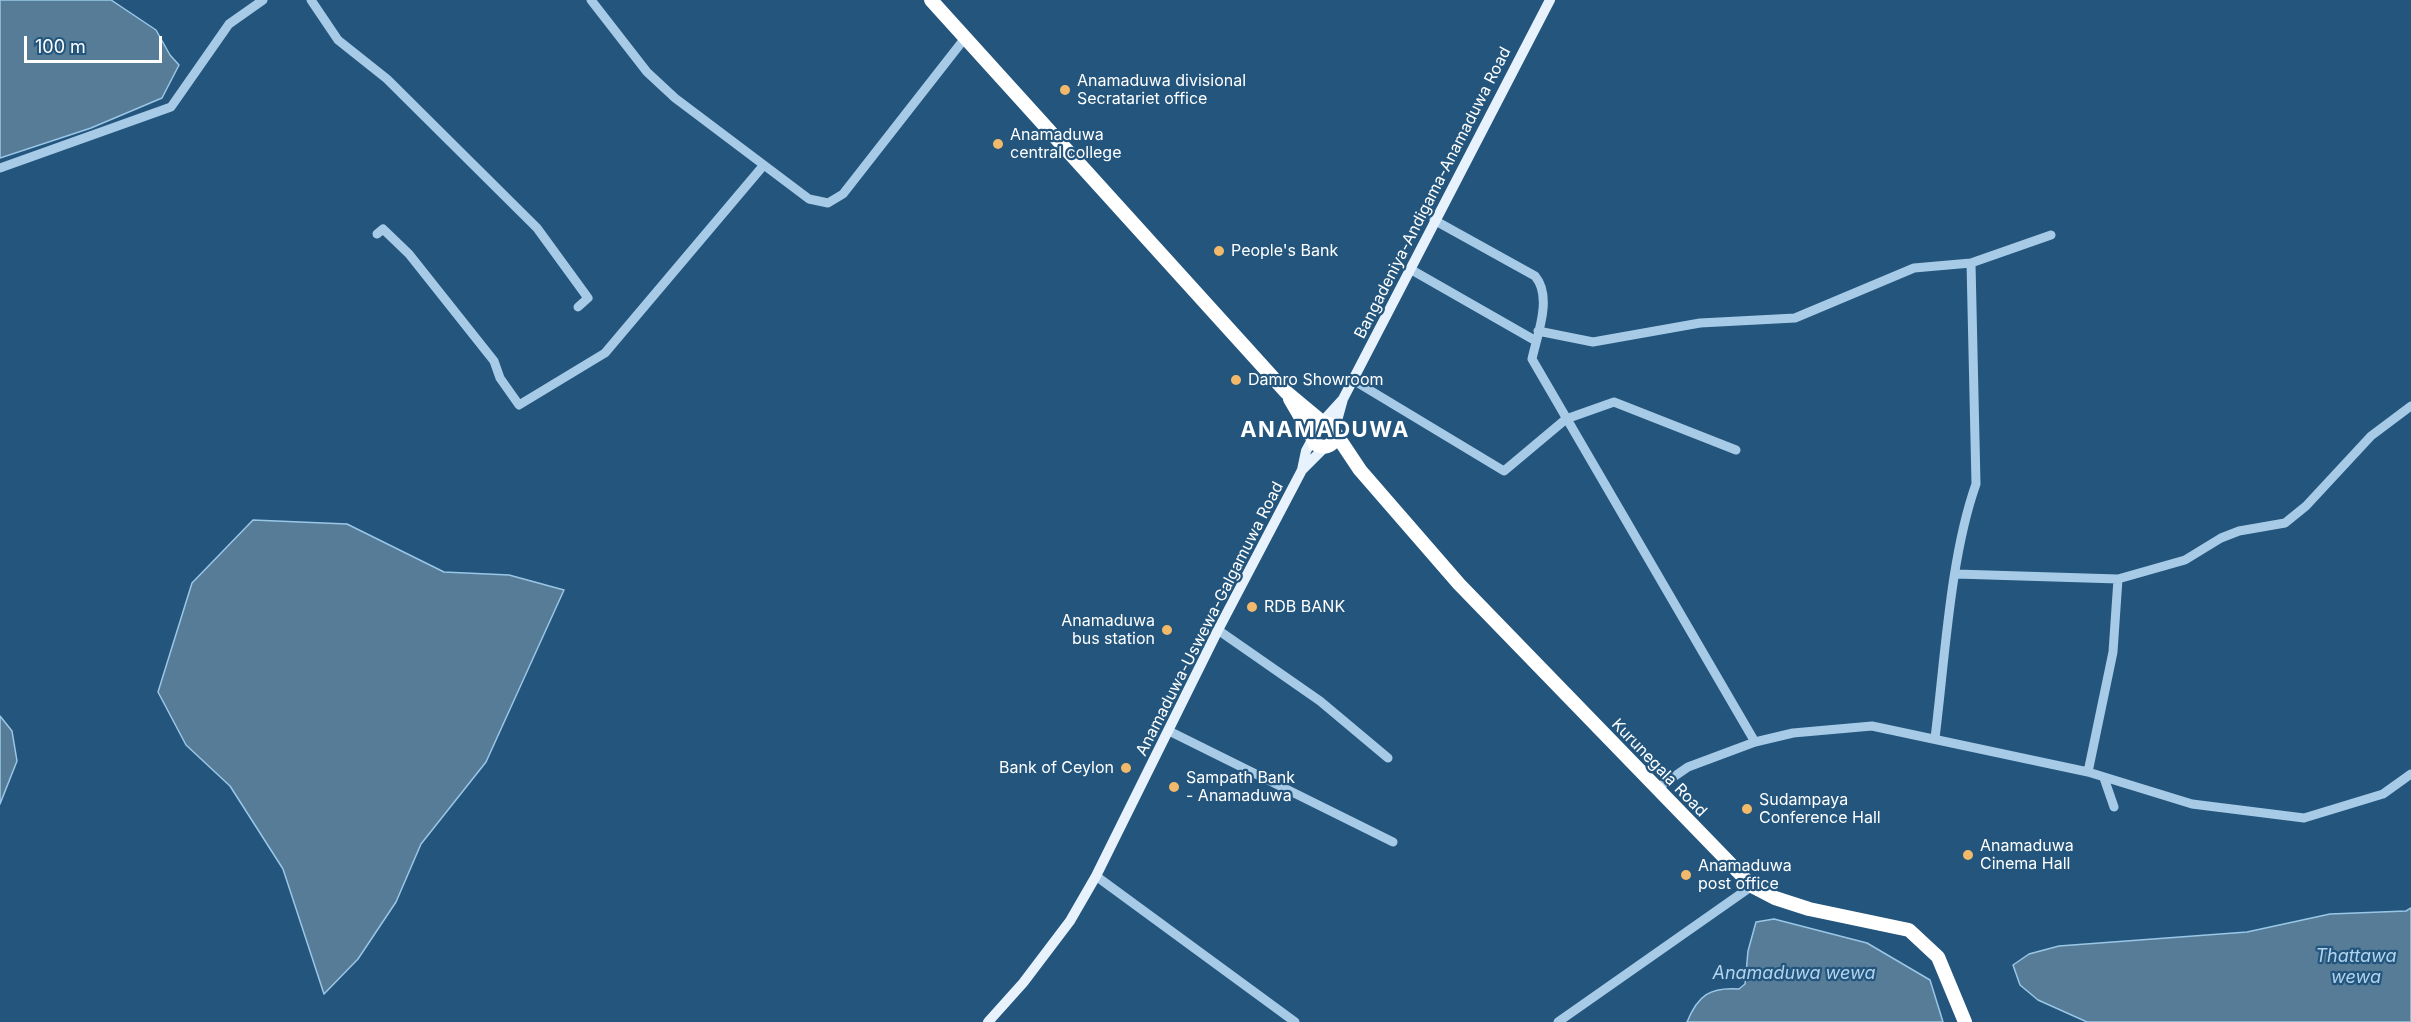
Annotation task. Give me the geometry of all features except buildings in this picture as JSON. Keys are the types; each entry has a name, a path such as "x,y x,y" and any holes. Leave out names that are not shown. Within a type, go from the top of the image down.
{"highway":[{"path":"931,0 1286,392 1316,441"},
{"name":"Kurunegala Road","path":"1286,392 1331,428 1360,470 1459,584 1752,886 1775,898 1809,909 1909,930 1938,957 1965,1022"},
{"path":"1314,426 1331,428 1334,441 1316,441 1314,426"},
{"name":"Kurunegala Road","path":"1316,441 1360,470"}],"main road":[{"name":"Bangadeniya-Andigama-Anamaduwa Road","path":"1331,428 1343,399 1434,220 1550,0"},
{"name":"Anamaduwa-Uswewa-Galgamuwa Road","path":"988,1022 1023,983 1070,921 1096,876 1218,630 1316,441"}],"street":[{"path":"0,168 171,107 229,24 263,0"},
{"path":"311,0 338,40 387,79 537,228 588,298 578,307"},
{"path":"591,0 647,72 675,98 809,200 828,203 843,194 965,38"},
{"path":"377,234 383,229 409,254 494,360 500,378 519,405 605,353 763,166"},
{"path":"1434,220 1535,276 1543,285 1544,300 1532,359 1755,742"},
{"path":"1538,331 1593,342 1700,323 1795,318 1914,268 1971,262 2051,235"},
{"path":"1935,738 1956,574 1969,504 1976,484 1971,262"},
{"path":"1410,269 1536,341"},
{"path":"1353,380 1504,471 1566,419 1614,402 1736,450"},
{"path":"1956,574 2118,579 2185,560 2221,538 2239,531 2285,523 2306,506 2371,436 2411,406"},
{"path":"2088,772 2113,652 2118,579"},
{"path":"1218,630 1320,701 1388,758"},
{"path":"1656,789 1688,767 1755,742 1793,733 1872,726 2088,772 2192,804 2304,818 2383,794 2411,774"},
{"path":"1169,731 1393,842"},
{"path":"2104,778 2114,807"},
{"path":"1096,876 1295,1022"},
{"path":"1558,1022 1752,886"}],"water":[{"path":"0,0 111,0 156,30 170,55 179,65 162,98 91,128 0,158"},
{"path":"253,520 347,524 444,572 509,575 564,590 486,762 421,844 396,902 358,959 324,994 283,869 230,786 186,745 158,692 192,583"},
{"path":"0,716 12,731 17,761 0,804"},
{"name":"Thattawa wewa","path":"2411,908 2411,1022 2087,1022 2038,1000 2020,985 2013,965 2029,954 2059,946 2247,932 2330,914 2406,911"},
{"name":"Anamaduwa wewa","path":"1774,919 1867,943 1930,980 1943,1022 1687,1022 1696,1005 1706,995 1713,991 1739,989 1745,984 1748,951 1756,922"}],"place":[{"name":"Anamaduwa divisional Secratariet office","path":"1065,90"},
{"name":"Anamaduwa central college","path":"998,144"},
{"name":"People's Bank","path":"1219,251"},
{"name":"Damro Showroom","path":"1236,380"},
{"name":"RDB BANK","path":"1252,607"},
{"name":"Anamaduwa bus station","path":"1167,630"},
{"name":"Bank of Ceylon","path":"1126,768"},
{"name":"Sampath Bank - Anamaduwa","path":"1174,787"},
{"name":"Sudampaya Conference Hall","path":"1747,809"},
{"name":"Anamaduwa Cinema Hall","path":"1968,855"},
{"name":"Anamaduwa post office","path":"1686,875"}],"district":[{"name":"ANAMADUWA","path":"1325,430"}]}
